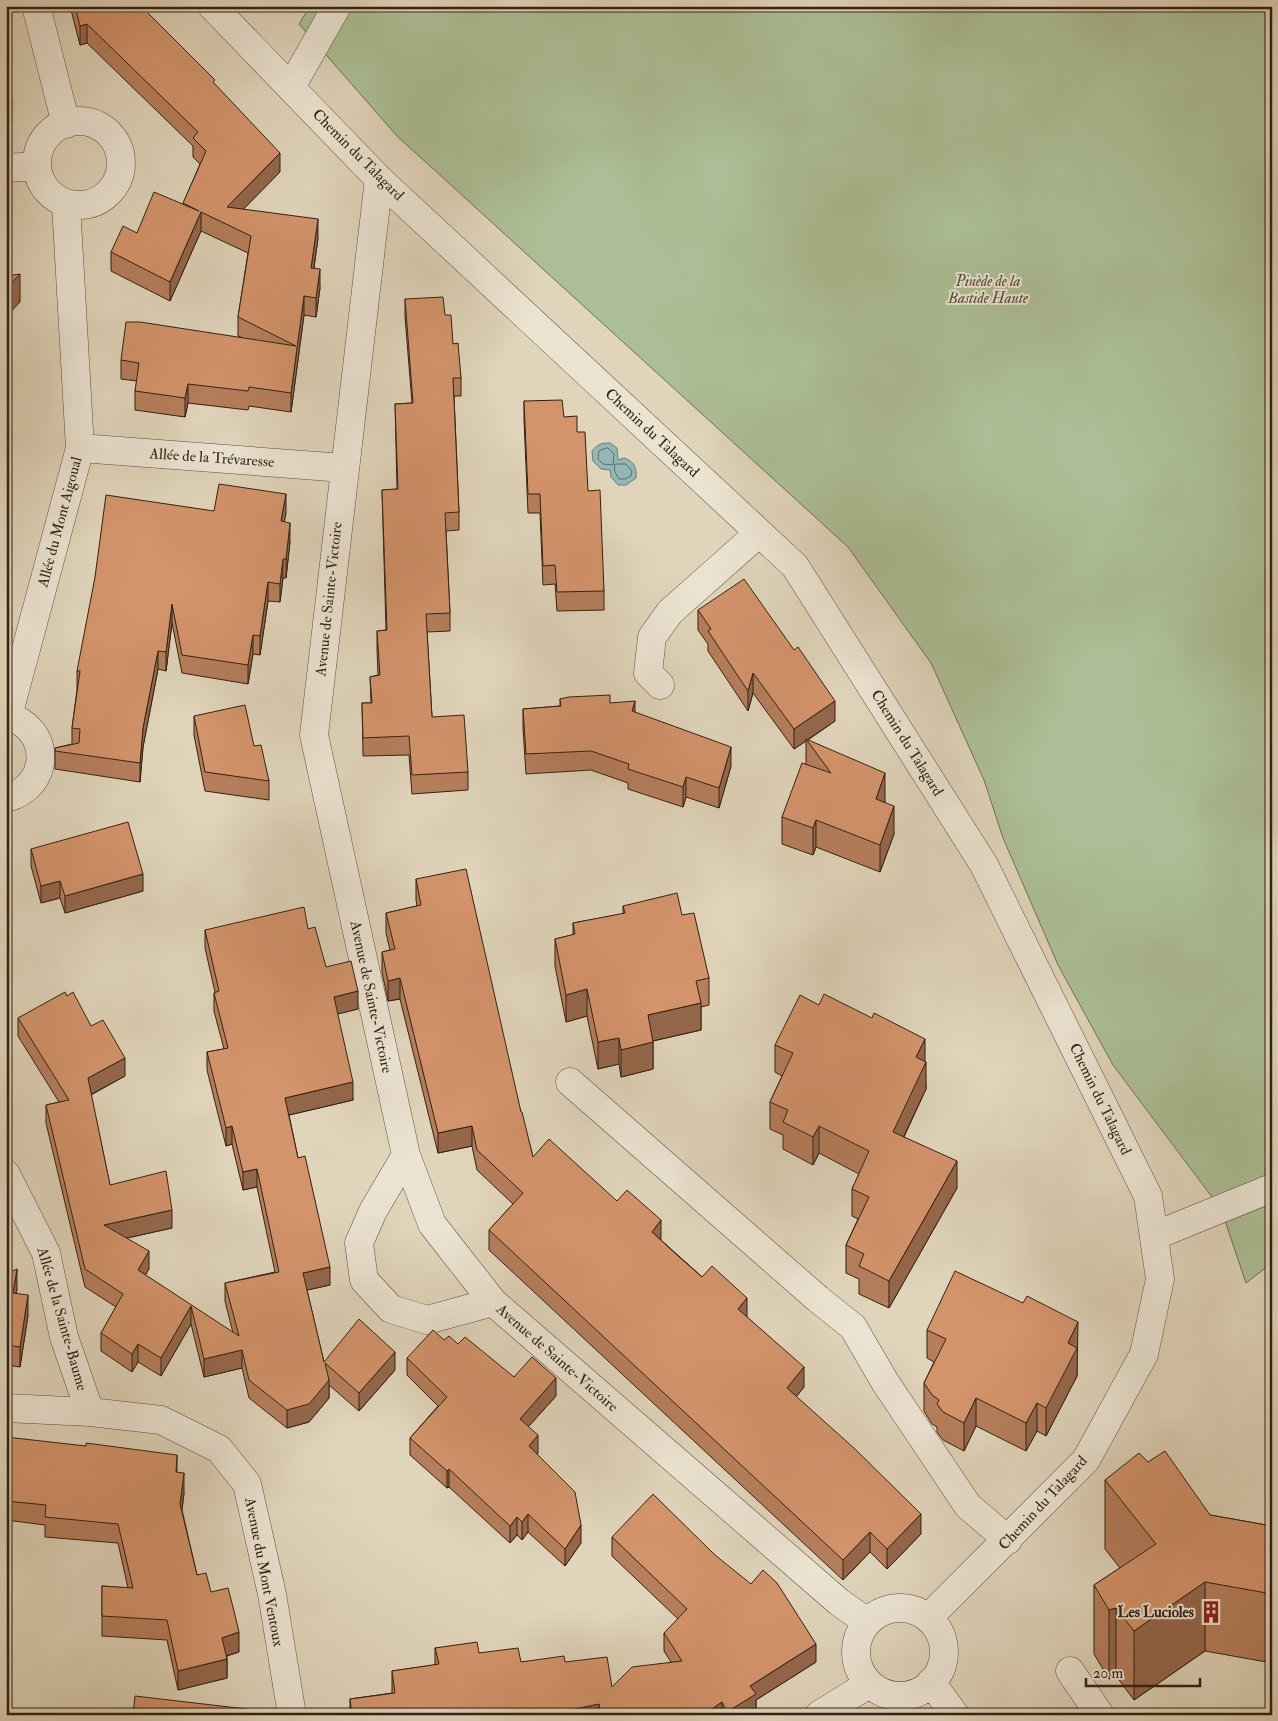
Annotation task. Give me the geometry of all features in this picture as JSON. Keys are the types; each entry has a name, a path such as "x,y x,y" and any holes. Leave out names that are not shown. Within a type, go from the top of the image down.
{"street":[{"path":"36,6 66,124"},
{"name":"Chemin du Talagard","path":"212,6 379,179 795,566 984,865 1148,1196 1160,1279 1144,1354 1086,1460 928,1618"},
{"path":"291,87 337,6"},
{"path":"86,121 100,126 114,140 121,160 120,174 115,186 106,197 93,203 79,206 66,204 53,198 44,187 37,166 40,146 48,134 66,124 86,121"},
{"path":"6,168 37,166"},
{"name":"Avenue de Sainte-Victoire","path":"379,179 314,735 406,1155 432,1224 493,1302 839,1602 867,1622"},
{"name":"Allée du Mont Aigoual","path":"6,798 15,796 26,789 35,778 40,766 41,753 37,740 20,721 7,716 80,448 66,204"},
{"name":"Allée de la Trévaresse","path":"80,448 344,468"},
{"path":"660,685 648,673 652,637 670,612 759,533"},
{"path":"570,1082 810,1292 853,1327 885,1382 968,1506 1008,1540"},
{"path":"406,1155 373,1211 359,1243 364,1280 391,1309 427,1320 493,1302"},
{"name":"Allée de la Sainte-Baume","path":"6,1174 46,1253 64,1337 90,1412"},
{"path":"1154,1236 1272,1188"},
{"name":"Avenue du Mont Ventoux","path":"6,1408 90,1412 161,1420 219,1449 247,1484 272,1594 292,1715"},
{"path":"904,1608 917,1611 928,1618 938,1629 943,1642 944,1656 940,1670 931,1682 921,1690 908,1695 894,1696 881,1692 869,1684 861,1673 856,1660 856,1647 860,1634 867,1622 877,1614 890,1609 904,1608"},
{"path":"1070,1671 1100,1715"},
{"path":"931,1682 955,1715"},
{"path":"819,1715 869,1684"}],"green space":[{"name":"Pinède de la Bastide Haute","path":"310,6 1272,6 1272,1263 1246,1283 1221,1209 1113,1065 1058,965 1003,838 984,780 931,663 848,547 397,136 299,24"}],"water":[{"path":"610,443 617,448 618,460 627,459 635,468 636,478 626,485 618,485 611,477 610,470 601,469 593,461 592,451 600,444"}],"building":[{"path":"75,6 141,6 215,80 213,82 280,153 227,207 318,219 311,268 320,269 316,298 304,296 291,393 249,387 248,391 188,384 185,398 135,391 139,363 121,360 126,322 140,322 296,346 238,317 251,236 201,212 170,282 111,252 123,226 137,233 154,192 199,211 183,203 206,151 193,138 198,132 87,24 80,26"},
{"path":"6,65 9,65 12,103 6,103"},
{"path":"20,274 6,288 6,276"},
{"path":"443,297 445,315 451,315 453,344 458,343 461,378 453,378 459,512 445,513 450,613 426,614 432,717 464,715 468,772 412,775 409,736 363,738 362,703 372,703 370,677 380,675 377,631 387,630 382,490 398,489 395,404 413,403 405,299"},
{"path":"562,400 564,417 577,416 577,432 585,432 588,491 600,490 604,591 557,592 555,565 543,566 540,494 528,494 524,401"},
{"path":"219,484 286,494 281,521 290,523 286,559 283,559 280,584 268,582 260,636 253,635 248,665 182,655 172,604 166,652 158,651 143,728 140,763 55,751 55,748 79,743 80,729 72,728 80,671 77,671 95,577 106,495 214,511"},
{"path":"744,579 794,650 798,647 835,701 794,729 753,673 748,691 708,631 711,629 698,610"},
{"path":"610,695 610,703 635,701 632,711 731,747 719,788 686,777 683,787 628,769 629,764 591,751 526,754 523,709 561,706 560,699 569,697"},
{"path":"245,705 254,746 261,745 269,781 205,772 194,716"},
{"path":"806,739 885,773 876,799 894,806 880,845 816,820 813,828 782,817 802,763 831,773"},
{"path":"128,822 143,874 65,896 60,881 41,886 31,849"},
{"path":"466,869 533,1157 549,1139 617,1201 627,1190 661,1220 652,1232 677,1255 702,1277 712,1266 747,1298 738,1309 804,1367 787,1388 855,1449 921,1514 887,1549 870,1532 843,1560 489,1230 523,1193 477,1150 472,1126 438,1133 400,978 388,981 382,952 395,949 386,913 421,905 416,879"},
{"path":"677,893 682,915 694,913 709,978 696,981 701,1003 648,1015 653,1042 621,1050 619,1038 598,1042 587,989 566,995 555,939 575,934 573,923 625,913 623,906"},
{"path":"304,907 308,929 315,927 326,967 351,961 358,991 334,997 353,1082 285,1098 298,1158 305,1156 330,1267 303,1273 324,1362 359,1319 395,1352 359,1393 325,1363 329,1380 309,1404 287,1410 249,1380 242,1350 204,1359 191,1306 161,1358 138,1344 132,1354 101,1333 123,1294 85,1269 46,1105 69,1100 18,1018 65,992 67,996 73,992 91,1026 103,1020 125,1058 88,1078 110,1185 166,1171 172,1210 104,1225 149,1251 138,1270 239,1336 225,1283 279,1272 257,1169 243,1172 232,1126 226,1128 207,1052 228,1048 214,993 219,991 205,930"},
{"path":"824,994 872,1018 874,1013 925,1039 916,1057 926,1062 893,1132 957,1161 889,1281 859,1266 864,1254 846,1245 869,1197 852,1189 869,1151 819,1126 813,1137 783,1122 788,1110 770,1102 793,1053 775,1045 800,995 819,1005"},
{"path":"17,1269 13,1293 28,1295 20,1347 6,1345 6,1274"},
{"path":"955,1271 1023,1303 1027,1296 1078,1322 1068,1343 1077,1348 1046,1408 1037,1403 1026,1423 976,1398 964,1423 943,1412 937,1404 939,1400 932,1395 924,1383 946,1339 927,1330"},
{"path":"433,1330 444,1340 449,1336 458,1344 465,1337 514,1377 532,1357 556,1378 520,1419 538,1435 529,1446 575,1492 581,1525 565,1549 528,1514 522,1522 517,1517 510,1526 449,1469 447,1471 410,1438 447,1397 407,1358"},
{"path":"6,1437 86,1446 86,1443 177,1455 176,1472 184,1473 180,1504 197,1575 206,1573 211,1592 228,1588 234,1611 239,1632 222,1638 227,1659 178,1671 167,1620 102,1616 102,1586 133,1588 118,1524 45,1517 46,1505 6,1501"},
{"path":"1165,1451 1210,1515 1272,1526 1272,1594 1205,1582 1134,1631 1116,1608 1109,1610 1094,1585 1156,1544 1105,1480 1139,1453 1148,1462"},
{"path":"653,1494 715,1555 751,1584 763,1570 777,1583 816,1644 750,1686 756,1694 727,1712 722,1702 703,1715 601,1715 599,1704 546,1715 352,1715 350,1699 395,1693 392,1671 439,1664 435,1648 477,1642 479,1653 518,1648 521,1662 564,1656 565,1662 607,1657 612,1687 632,1667 682,1661 664,1633 687,1609 612,1537"},
{"path":"135,1696 255,1710 255,1715 133,1715"}],"place":[{"name":"Les Lucioles","path":"1211,1612"}]}
